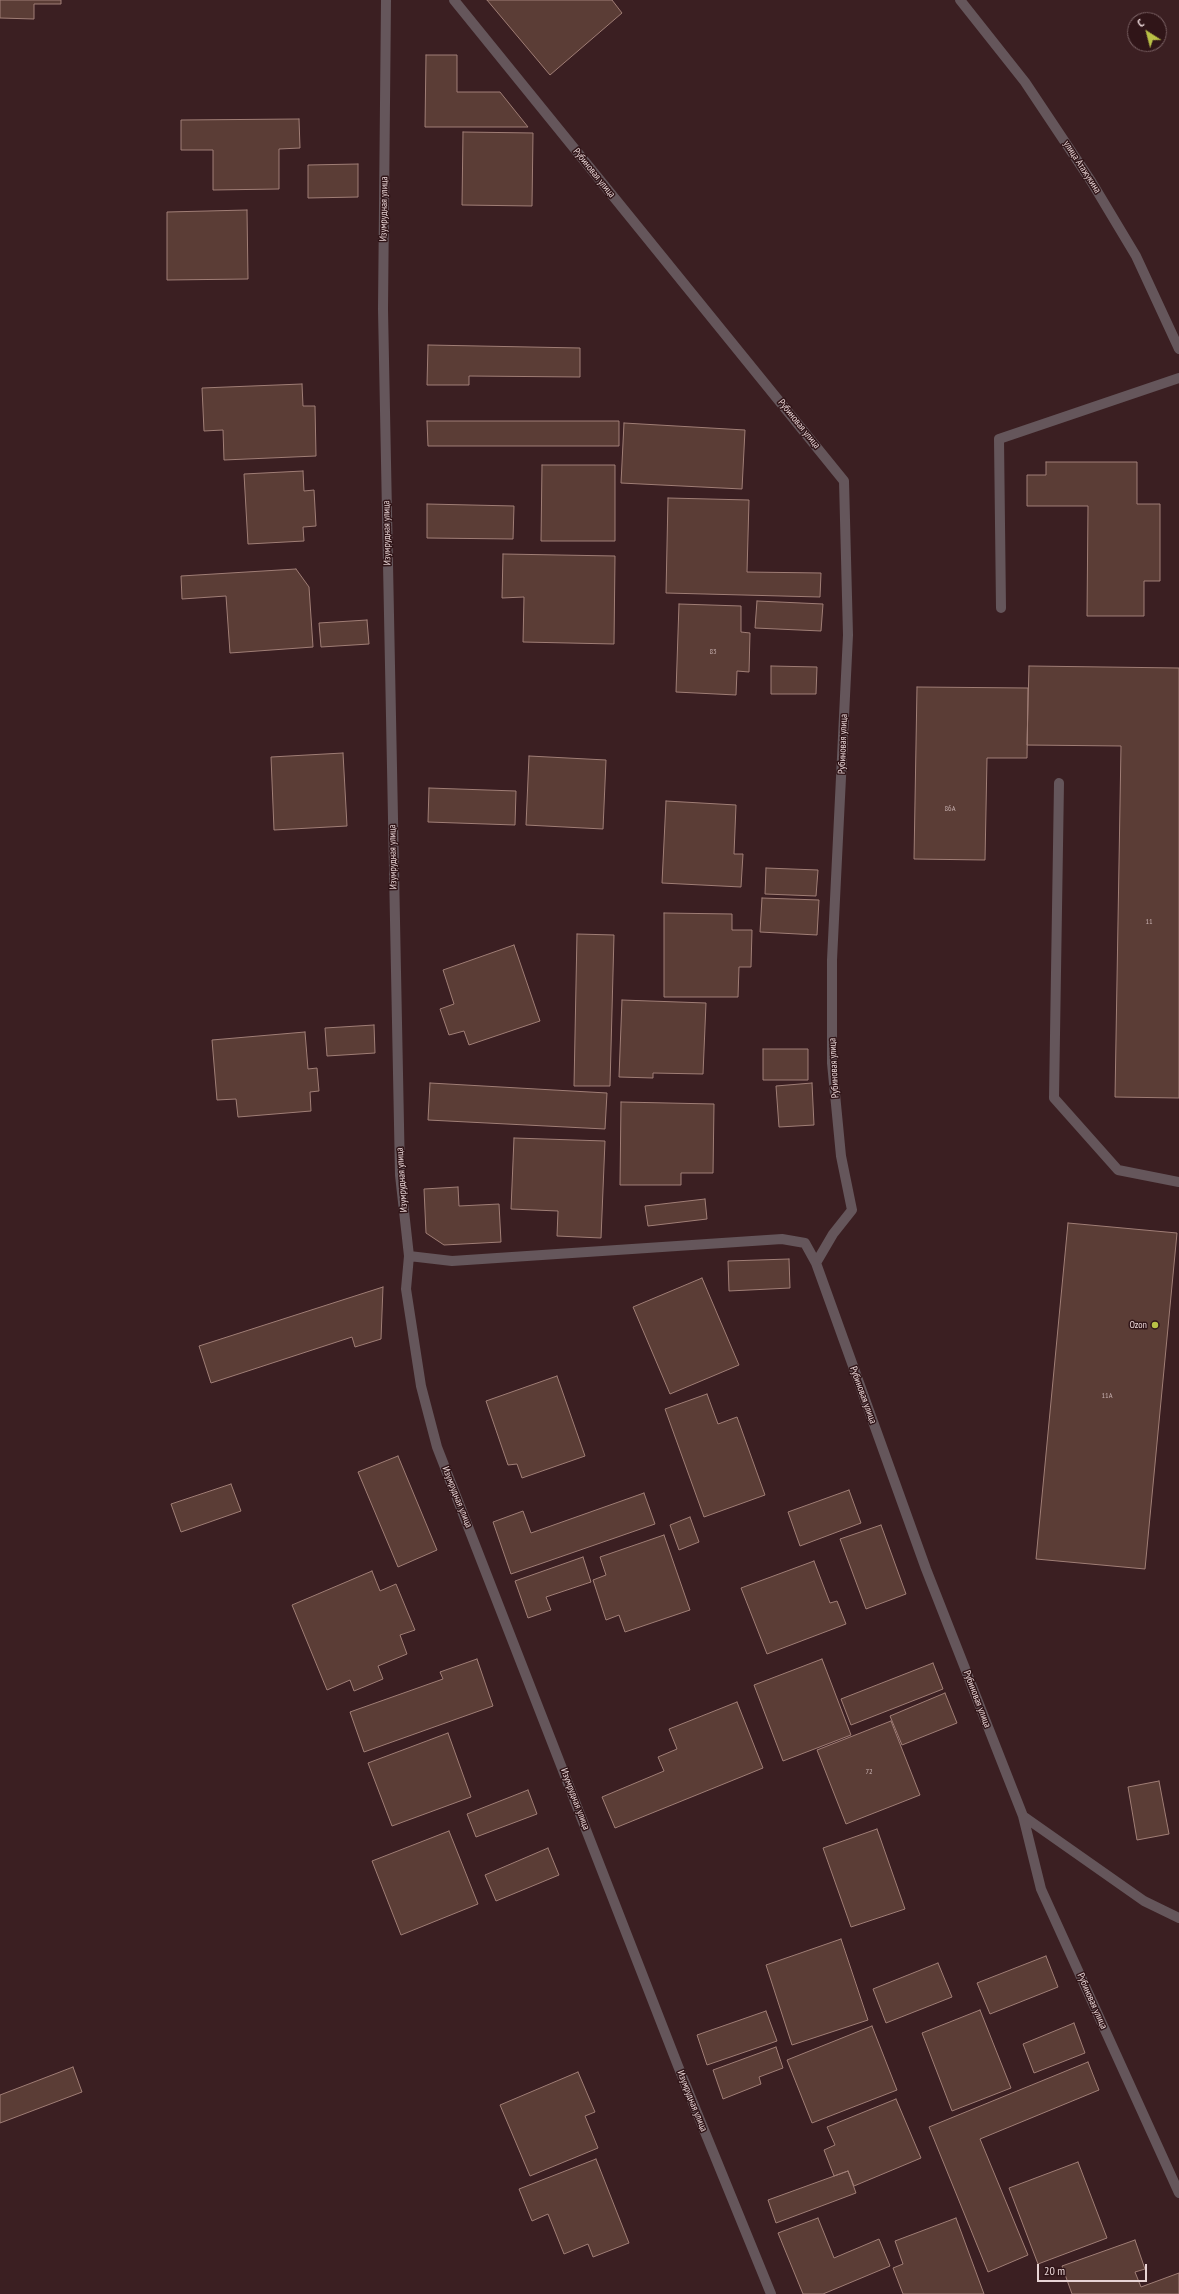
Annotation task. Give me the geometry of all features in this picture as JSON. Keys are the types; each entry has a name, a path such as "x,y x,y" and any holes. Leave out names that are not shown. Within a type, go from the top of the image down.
{"street":[{"name":"Изумрудная улица","path":"386,0 383,309 400,1175 409,1256 406,1289 421,1386 437,1447 678,2066 771,2294"},
{"name":"Рубиновая улица","path":"454,0 844,481 848,635 832,960 832,1063 841,1156 852,1210 833,1234 816,1263 926,1569 1023,1816 1041,1889 1179,2193"},
{"name":"улица Атажукина","path":"960,0 1024,82 1092,181 1136,256 1179,349"},
{"path":"1001,608 999,439 1179,378"},
{"path":"1059,783 1054,1098 1118,1170 1179,1182"},
{"path":"409,1256 452,1261 782,1239 805,1242 816,1263"},
{"path":"1023,1816 1144,1901 1179,1918"}],"building":[{"path":"0,0 61,0 61,4 34,4 34,19 0,18"},
{"path":"487,0 612,0 622,13 550,75"},
{"path":"426,55 457,55 457,92 500,92 528,127 425,127"},
{"path":"299,119 300,148 279,149 279,189 213,190 213,150 181,150 181,120"},
{"path":"463,132 533,133 532,206 462,205"},
{"path":"358,164 358,197 308,198 308,165"},
{"path":"247,210 248,279 167,280 167,212"},
{"path":"428,345 580,348 580,377 469,376 469,385 427,385"},
{"path":"302,384 303,406 315,406 316,456 224,460 223,430 204,431 202,388"},
{"path":"427,421 619,421 619,446 428,446"},
{"path":"624,423 745,430 742,489 621,483"},
{"path":"1046,462 1137,462 1137,504 1160,504 1160,581 1144,581 1144,616 1087,616 1088,506 1027,506 1027,475 1046,475"},
{"path":"542,465 615,465 615,541 541,541"},
{"path":"303,471 304,491 314,490 316,526 303,527 304,541 248,544 244,474"},
{"path":"668,498 749,500 747,572 821,573 820,597 666,593"},
{"path":"427,504 514,506 513,539 427,538"},
{"path":"503,554 615,556 614,644 523,642 524,597 502,598"},
{"path":"296,569 309,587 313,647 230,653 226,596 182,599 181,576"},
{"path":"757,601 823,604 821,631 755,628"},
{"path":"679,604 741,606 741,632 750,633 749,672 737,671 736,695 676,692"},
{"path":"367,620 369,644 321,647 319,623"},
{"path":"771,666 817,667 816,694 771,694"},
{"path":"1029,666 1179,668 1179,1098 1115,1097 1121,746 1027,745"},
{"path":"917,687 1028,688 1027,758 987,758 985,860 914,859"},
{"path":"343,753 347,826 274,830 271,757"},
{"path":"529,756 606,760 603,829 526,825"},
{"path":"429,788 516,791 515,825 428,822"},
{"path":"666,801 736,805 734,854 743,854 741,887 662,883"},
{"path":"766,868 818,870 816,896 765,894"},
{"path":"762,898 819,900 817,935 760,932"},
{"path":"664,913 732,914 732,930 752,930 751,967 739,967 738,997 664,997"},
{"path":"577,934 614,935 610,1086 574,1086"},
{"path":"514,945 540,1021 469,1045 464,1031 449,1035 440,1009 454,1004 443,970"},
{"path":"622,1000 706,1003 703,1074 653,1073 653,1078 619,1077"},
{"path":"374,1025 375,1053 327,1056 325,1028"},
{"path":"305,1032 308,1069 317,1068 319,1091 310,1092 311,1111 238,1117 236,1099 217,1100 212,1040"},
{"path":"763,1049 808,1049 808,1080 763,1080"},
{"path":"430,1083 607,1093 605,1129 428,1120"},
{"path":"812,1083 814,1125 779,1127 776,1086"},
{"path":"621,1102 714,1104 713,1173 681,1173 681,1185 620,1185"},
{"path":"514,1138 605,1141 601,1238 557,1236 558,1211 511,1209"},
{"path":"458,1187 459,1206 499,1204 501,1242 444,1245 426,1233 424,1189"},
{"path":"705,1199 707,1219 648,1226 645,1206"},
{"path":"1068,1223 1177,1233 1145,1569 1036,1559"},
{"path":"789,1259 790,1288 729,1291 728,1261"},
{"path":"702,1278 739,1365 670,1394 633,1307"},
{"path":"383,1287 381,1339 355,1347 352,1337 211,1383 199,1346"},
{"path":"557,1376 585,1456 522,1478 517,1464 508,1465 486,1401"},
{"path":"707,1394 718,1424 737,1417 765,1495 704,1517 665,1409"},
{"path":"398,1456 437,1550 398,1567 358,1472"},
{"path":"231,1484 241,1511 181,1532 171,1504"},
{"path":"849,1490 861,1523 800,1546 788,1512"},
{"path":"644,1493 655,1524 511,1574 493,1522 523,1511 531,1533"},
{"path":"690,1517 699,1542 679,1550 670,1525"},
{"path":"881,1525 906,1594 866,1609 840,1539"},
{"path":"664,1535 690,1610 625,1632 619,1615 606,1620 593,1580 606,1575 600,1557"},
{"path":"583,1557 591,1582 546,1597 551,1610 528,1618 515,1581"},
{"path":"814,1561 830,1603 837,1601 846,1624 767,1654 741,1588"},
{"path":"372,1571 380,1591 396,1584 415,1630 400,1635 407,1654 378,1666 383,1679 354,1691 350,1680 327,1690 292,1605"},
{"path":"477,1659 493,1706 364,1752 350,1712 443,1679 440,1672"},
{"path":"822,1659 851,1735 783,1761 754,1685"},
{"path":"933,1663 943,1689 851,1725 841,1699"},
{"path":"945,1693 957,1723 902,1745 890,1716"},
{"path":"737,1702 763,1768 615,1828 602,1797 664,1771 658,1757 677,1749 669,1729"},
{"path":"891,1721 920,1795 846,1824 817,1750"},
{"path":"448,1733 471,1797 392,1826 368,1763"},
{"path":"1159,1781 1169,1834 1137,1840 1128,1787"},
{"path":"528,1790 537,1814 476,1837 467,1814"},
{"path":"877,1829 905,1909 851,1927 823,1848"},
{"path":"449,1831 478,1904 401,1935 372,1861"},
{"path":"548,1848 559,1875 496,1901 485,1875"},
{"path":"841,1939 868,2020 792,2045 766,1965"},
{"path":"1046,1956 1058,1987 990,2014 977,1983"},
{"path":"938,1963 952,1997 886,2023 873,1989"},
{"path":"980,2010 1011,2088 952,2111 922,2033"},
{"path":"766,2011 777,2041 707,2065 697,2035"},
{"path":"1074,2023 1085,2053 1034,2073 1023,2044"},
{"path":"872,2026 897,2090 812,2123 787,2060"},
{"path":"776,2047 783,2068 759,2077 761,2084 723,2099 713,2070"},
{"path":"1088,2062 1099,2090 980,2139 1028,2255 988,2272 929,2127"},
{"path":"73,2067 82,2092 0,2123 0,2095"},
{"path":"578,2072 595,2112 585,2116 598,2148 530,2176 500,2105"},
{"path":"896,2099 921,2158 854,2186 848,2171 834,2176 824,2150 835,2145 827,2127"},
{"path":"596,2159 629,2243 593,2257 588,2244 564,2254 548,2214 532,2221 519,2189"},
{"path":"1078,2162 1107,2238 1038,2264 1009,2188"},
{"path":"848,2171 856,2193 776,2223 768,2200"},
{"path":"818,2218 834,2258 879,2239 890,2266 823,2294 803,2294 778,2233"},
{"path":"956,2218 984,2294 903,2294 893,2268 903,2264 895,2241"},
{"path":"1135,2240 1145,2269 1135,2272 1141,2287 1179,2273 1179,2294 1072,2294 1062,2266"}],"place":[{"name":"Ozon","path":"1155,1325"}]}
